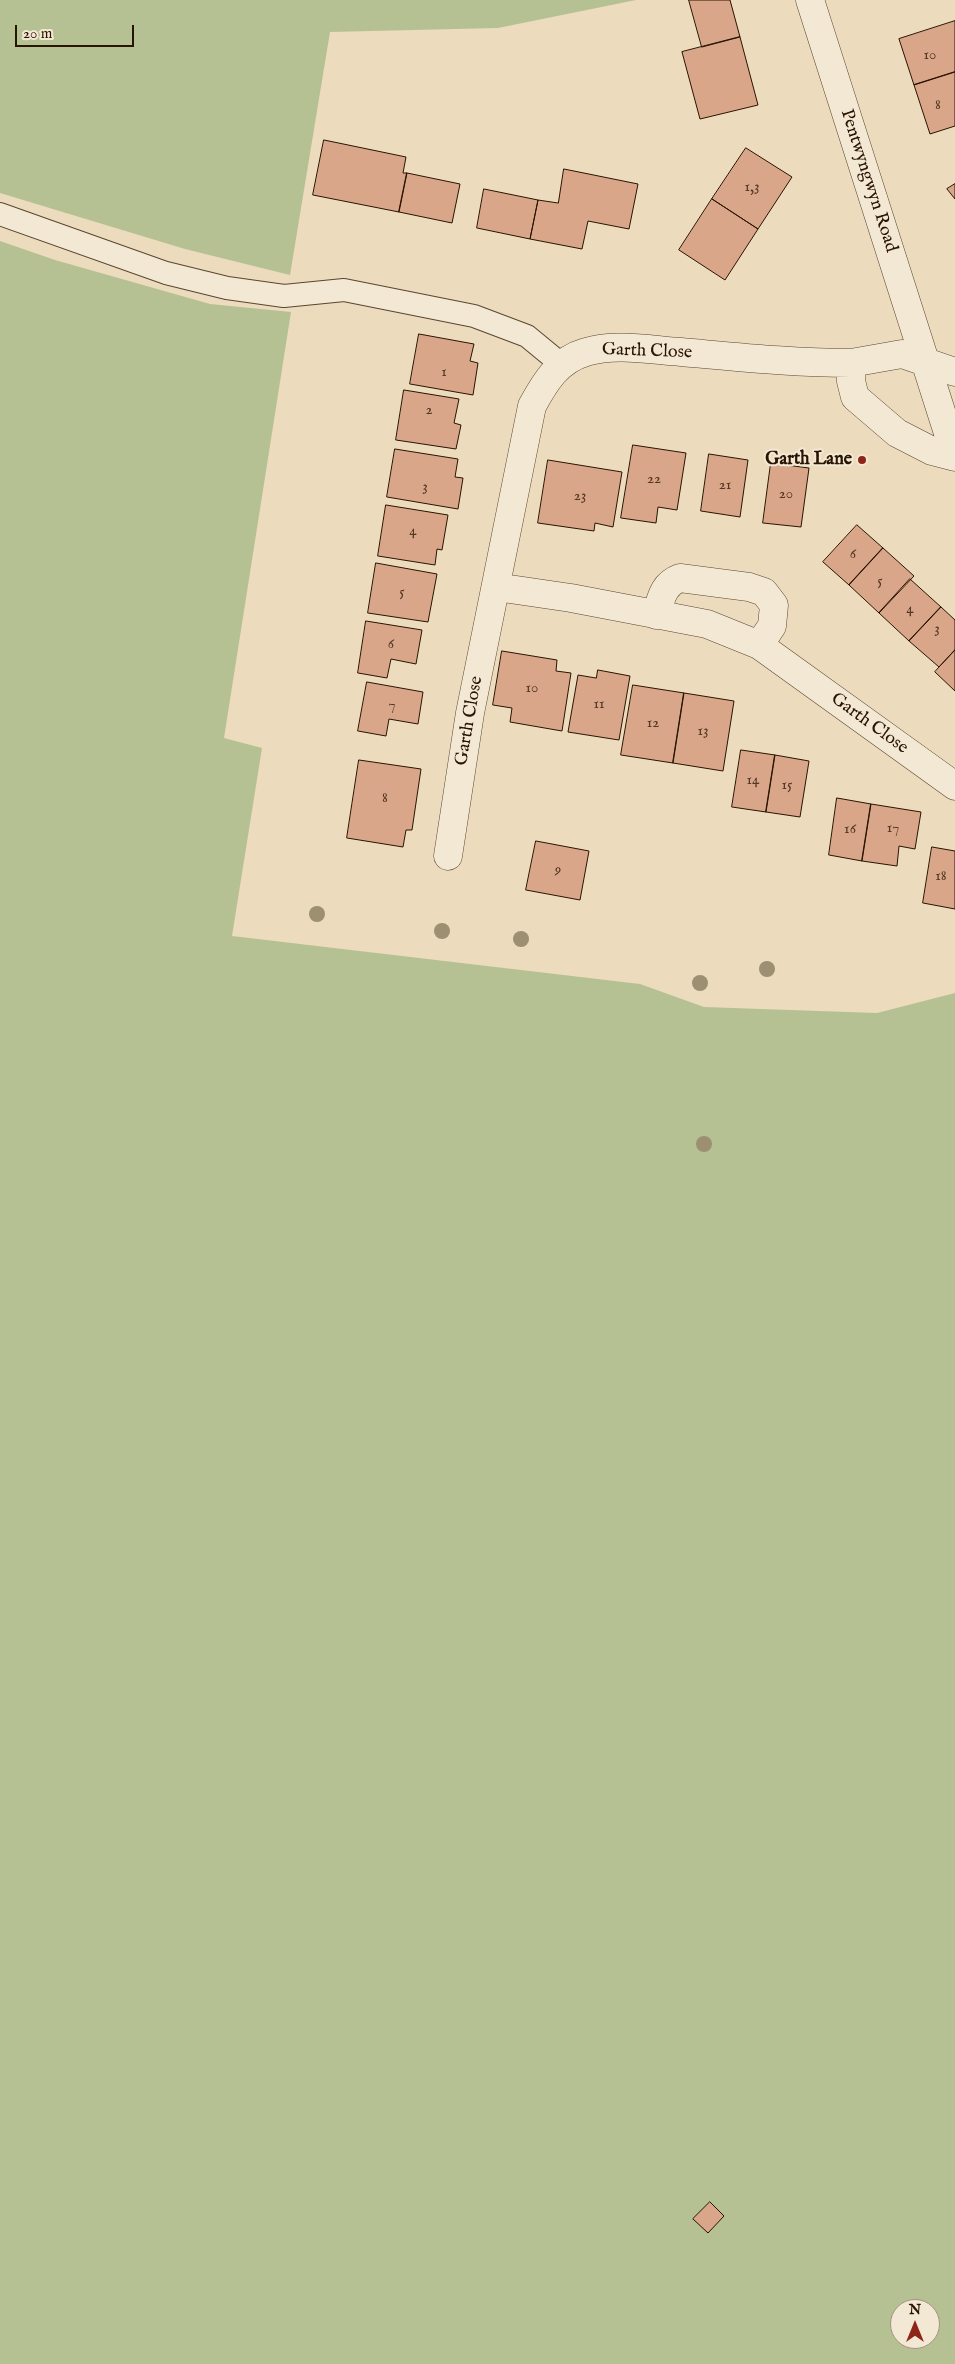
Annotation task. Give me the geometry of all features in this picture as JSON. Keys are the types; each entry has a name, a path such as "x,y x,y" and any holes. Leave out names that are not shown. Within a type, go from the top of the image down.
{"street":[{"name":"Pentwyngwyn Road","path":"810,0 955,456"},
{"name":"Garth Close","path":"448,856 470,713 532,406 546,380 561,364 585,352 628,348 810,362 851,362 902,354 955,372"},
{"path":"851,362 851,381 855,397 898,433 932,450 955,456"},
{"path":"656,614 665,588 670,582 680,578 750,587 764,592 774,605 772,626 759,645"},
{"name":"Garth Close","path":"496,587 571,598 708,624 759,645 955,786"}],"lane":[{"path":"0,214 166,273 227,288 284,296 344,290 474,316 527,336 561,364"}],"green space":[{"path":"0,0 636,0 498,28 330,32 290,275 185,249 0,193"},
{"path":"0,241 55,260 210,304 291,312 224,738 262,748 232,936 640,984 704,1007 877,1013 955,993 955,2364 0,2364"}],"building":[{"path":"689,0 730,0 740,37 702,47"},
{"path":"955,21 955,72 914,85 899,39"},
{"path":"740,37 758,105 700,119 682,52"},
{"path":"955,72 955,126 930,134 914,85"},
{"path":"324,140 406,157 403,173 407,173 399,212 313,195"},
{"path":"746,148 792,177 758,229 712,199"},
{"path":"564,169 638,184 629,229 588,221 582,249 530,239 538,200 558,203"},
{"path":"407,173 460,184 452,223 399,212"},
{"path":"955,184 955,199 947,189"},
{"path":"484,189 538,200 530,239 477,228"},
{"path":"712,199 758,229 725,280 679,250"},
{"path":"419,334 474,344 470,361 478,363 473,395 410,384"},
{"path":"404,390 459,399 454,423 461,425 456,449 396,440"},
{"path":"633,445 686,453 677,510 658,507 656,523 621,518"},
{"path":"395,449 458,459 455,477 463,478 458,509 387,497"},
{"path":"709,454 748,460 740,517 701,511"},
{"path":"548,460 622,472 613,527 595,523 594,531 538,523"},
{"path":"771,463 809,468 801,527 763,523"},
{"path":"386,505 448,515 442,550 437,549 435,565 378,556"},
{"path":"857,525 883,548 849,585 823,562"},
{"path":"883,548 914,576 879,613 849,585"},
{"path":"376,563 437,574 428,622 368,613"},
{"path":"910,579 941,607 909,641 879,613"},
{"path":"941,607 955,620 955,650 939,667 909,641"},
{"path":"366,621 422,630 416,664 391,659 387,678 358,673"},
{"path":"955,650 955,691 935,672"},
{"path":"502,651 557,660 556,671 571,673 562,731 510,722 512,708 493,705"},
{"path":"598,670 630,676 619,740 568,732 578,675 596,678"},
{"path":"367,682 423,692 418,724 389,719 386,736 358,731"},
{"path":"633,685 684,693 673,763 621,755"},
{"path":"684,693 734,701 723,771 673,763"},
{"path":"741,750 775,755 766,812 732,807"},
{"path":"775,755 809,761 800,817 766,812"},
{"path":"359,760 421,769 412,830 406,830 403,847 347,838"},
{"path":"837,798 871,804 862,861 829,855"},
{"path":"871,804 921,812 915,849 899,846 897,866 862,861"},
{"path":"536,841 589,851 580,900 526,890"},
{"path":"932,847 955,851 955,909 923,903"},
{"path":"710,2202 724,2216 708,2233 693,2219"}],"place":[{"name":"Garth Lane","path":"862,460"}]}
